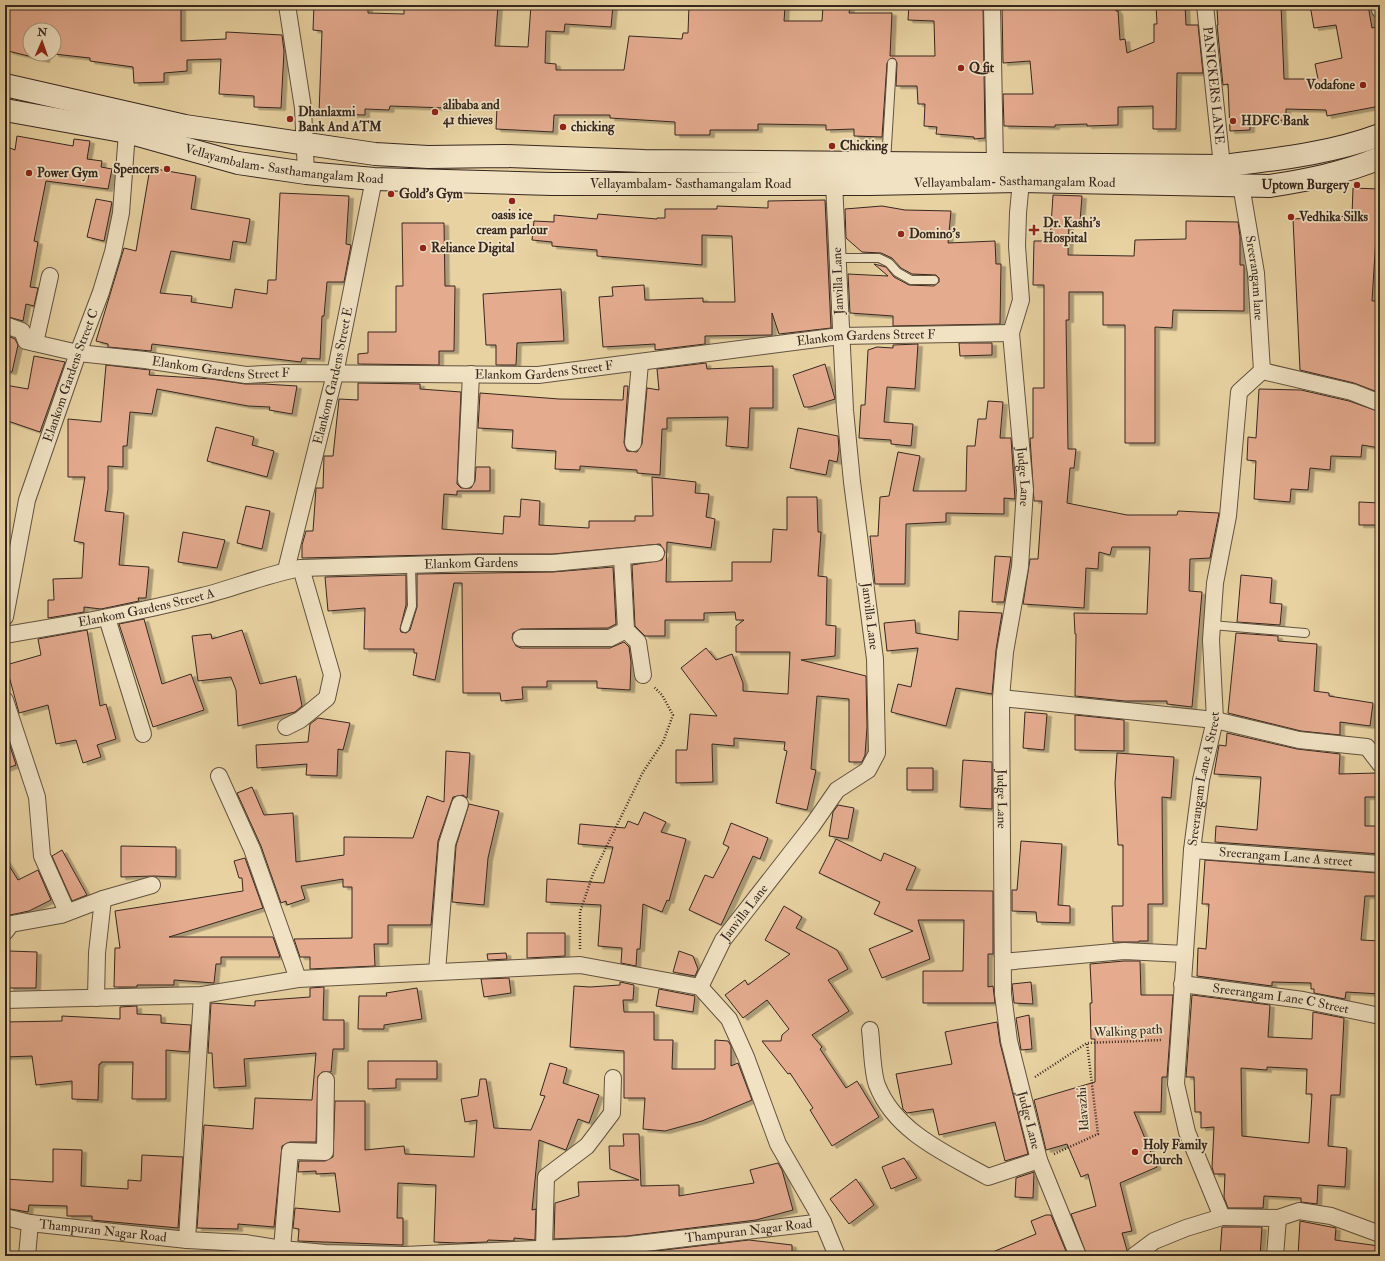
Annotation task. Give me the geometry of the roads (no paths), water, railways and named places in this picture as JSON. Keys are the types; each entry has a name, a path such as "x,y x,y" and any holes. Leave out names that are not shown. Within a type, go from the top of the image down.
{"main road":[{"name":"Vellayambalam- Sasthamangalam Road","path":"5,85 185,126 376,154 428,157 475,156 644,161 1222,166 1310,154 1359,143 1380,135"},
{"name":"Vellayambalam- Sasthamangalam Road","path":"5,110 127,132 238,163 306,173 374,179 552,184 870,184 1021,181 1270,186 1311,180 1356,168 1380,158"},
{"path":"473,182 475,156"}],"street":[{"path":"287,5 302,108 306,173"},
{"path":"992,5 995,164"},
{"name":"PANICKERS LANE","path":"1205,5 1222,166"},
{"path":"1379,5 1380,10"},
{"name":"Elankom Gardens Street C","path":"5,617 27,500 78,353 101,292 113,252 120,212 127,132"},
{"name":"Elankom Gardens Street E","path":"293,569 335,374 374,179"},
{"path":"1011,333 1021,300 1017,240 1021,181"},
{"name":"Janvilla Lane","path":"700,987 723,940 812,826 837,790 868,770 878,753 875,659 852,482 840,336 834,183"},
{"name":"Sreerangam lane","path":"1241,185 1256,273 1262,372"},
{"path":"5,325 22,331 26,340 35,342 50,276"},
{"name":"Elankom Gardens Street F","path":"35,342 78,353 145,360 246,375 285,373 538,375 840,336 1011,333"},
{"name":"Judge Lane","path":"1011,333 1025,490 1020,567 1005,652 1001,698 1003,994 1009,1041 1039,1160 1078,1256"},
{"path":"633,443 640,363"},
{"path":"1262,372 1352,392 1380,403"},
{"name":"Sreerangam Lane A Street","path":"1222,1217 1187,1132 1176,1084 1192,850 1201,780 1215,720 1211,640 1215,583 1228,516 1239,392 1262,372"},
{"path":"466,480 471,374"},
{"name":"Elankom Gardens","path":"293,569 411,565 553,564 656,553"},
{"path":"622,557 626,630 638,642 643,674"},
{"path":"286,727 300,720 327,698 332,675 293,569"},
{"name":"Elankom Gardens Street A","path":"5,635 107,618 212,594 293,569"},
{"path":"107,618 143,734"},
{"path":"522,638 610,638 626,630"},
{"path":"1001,698 1215,720 1299,740 1367,747 1380,764"},
{"path":"5,700 37,797 42,856 67,912"},
{"path":"219,776 252,849 298,979"},
{"path":"437,972 447,844 460,804"},
{"name":"Sreerangam Lane A street","path":"1192,850 1269,854 1380,864"},
{"path":"5,932 11,924 67,912 152,885"},
{"path":"96,998 97,953 103,900"},
{"path":"1003,962 1124,951 1185,954"},
{"path":"5,1000 202,995 298,979 580,965 700,987 729,1019 746,1057 778,1144 823,1222 837,1256"},
{"name":"Sreerangam Lane C Street","path":"1182,984 1303,1000 1380,1016"},
{"path":"187,1240 202,995"},
{"path":"870,1030 877,1085 895,1116 932,1146 988,1177 1039,1160"},
{"path":"544,1249 546,1177 588,1146 612,1113 613,1078"},
{"path":"282,1249 290,1152 325,1152 326,1080"},
{"path":"1134,1256 1154,1241 1186,1228 1222,1217 1278,1218 1299,1211 1331,1216 1380,1234"},
{"name":"Thampuran Nagar Road","path":"5,1217 30,1223 187,1240 245,1243 282,1249 325,1253 404,1255 544,1249 627,1251 823,1222"},
{"path":"1275,1256 1278,1218"},
{"path":"27,1256 30,1223"}],"lane":[{"path":"886,163 892,63"},
{"path":"837,258 879,258 889,263 897,272 911,280 934,280"},
{"path":"405,628 412,606 411,565"},
{"path":"1212,625 1305,633"}],"place":[{"name":"Q fit","path":"961,68"},
{"name":"Vodafone","path":"1363,85"},
{"name":"alibaba and 41 thieves","path":"435,112"},
{"name":"Dhanlaxmi Bank And ATM","path":"290,119"},
{"name":"HDFC Bank","path":"1233,121"},
{"name":"chicking","path":"563,127"},
{"name":"Chicking","path":"832,146"},
{"name":"Spencers","path":"167,169"},
{"name":"Power Gym","path":"29,173"},
{"name":"Uptown Burgery","path":"1357,185"},
{"name":"Gold's Gym","path":"391,194"},
{"name":"oasis ice cream parlour","path":"512,201"},
{"name":"Vedhika Silks","path":"1291,217"},
{"name":"Dr. Kashi's Hospital","path":"1034,230"},
{"name":"Domino's","path":"901,234"},
{"name":"Reliance Digital","path":"423,248"},
{"name":"Holy Family Church","path":"1135,1152"}]}
